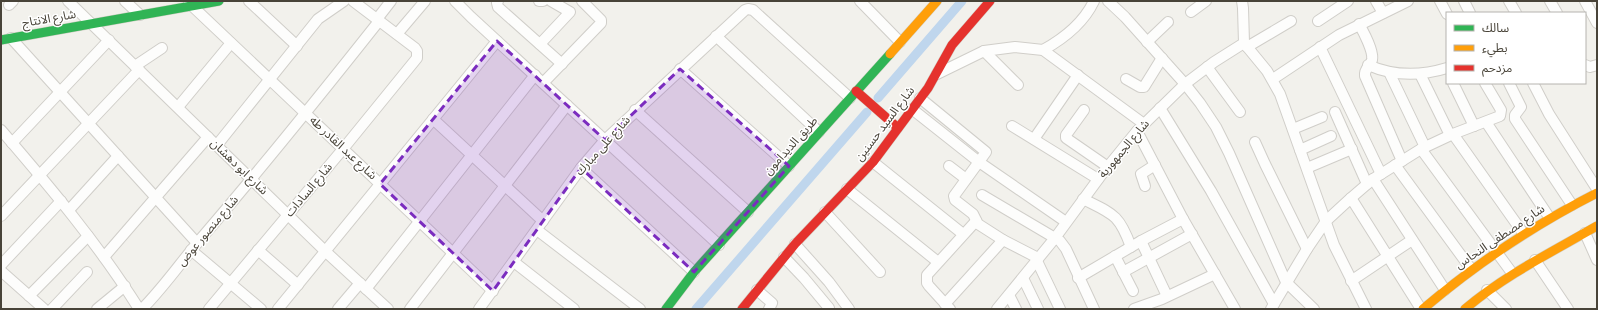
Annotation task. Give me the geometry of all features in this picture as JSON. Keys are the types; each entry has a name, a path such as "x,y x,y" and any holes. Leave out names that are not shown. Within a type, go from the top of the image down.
{"street":[{"name":"شارع ابو دهشان","path":"68,1 325,251 388,309"},
{"path":"125,1 140,15"},
{"name":"شارع الانتاج","path":"6,39 140,15 189,4 219,1"},
{"path":"249,1 297,46"},
{"path":"217,145 318,19 344,1"},
{"name":"شارع السادات","path":"209,309 417,58 418,53 416,50 353,1"},
{"name":"شارع منصور عوض","path":"140,309 160,290 194,246 306,114 391,1"},
{"path":"397,34 425,1"},
{"path":"455,1 719,245"},
{"path":"540,44 570,12 551,1"},
{"path":"543,83 602,21 582,1"},
{"path":"860,1 900,42"},
{"name":"شارع السيد حسنين","path":"742,309 795,244 873,162 937,74 952,45 990,1"},
{"path":"1043,50 1052,45 1079,23 1094,1"},
{"path":"1108,1 1125,17 1185,84 1208,115 1222,140 1286,282 1314,309"},
{"path":"1191,12 1206,1"},
{"path":"1242,1 1245,45 1272,79 1280,94 1334,245 1366,309"},
{"path":"1376,1 1383,13"},
{"path":"1272,79 1320,47 1359,24 1408,1"},
{"path":"1440,1 1446,12"},
{"path":"1464,1 1470,12"},
{"path":"1550,1 1556,12"},
{"name":"طريق الديدامون","path":"666,309 694,272 934,2"},
{"path":"1318,21 1344,2"},
{"path":"497,3 562,64"},
{"name":"شارع عبد القادر طه","path":"189,4 493,290"},
{"path":"1591,6 1597,23"},
{"name":"شارع على مبارك","path":"479,309 581,168 605,140 635,110 745,10 753,10 853,94"},
{"name":"شارع الجمهورية","path":"997,309 1038,260 1098,179 1160,108 1185,84 1207,67 1245,45 1292,21"},
{"path":"1147,42 1168,22"},
{"path":"1359,24 1373,55 1372,61 1365,69 1365,76 1398,163 1472,269"},
{"path":"716,36 819,132"},
{"path":"6,39 89,123 156,197 194,246 230,283 261,309"},
{"path":"109,40 60,92 5,138 40,175 69,210 125,286 140,309"},
{"path":"278,309 497,41"},
{"path":"178,107 231,43"},
{"path":"937,74 984,51 1015,47 1043,50 1078,75 1141,128 1155,166 1183,219 1235,309"},
{"path":"1320,47 1374,179"},
{"path":"1,216 89,123 137,68 162,48"},
{"path":"984,51 1018,85"},
{"path":"1126,79 1140,87 1144,87 1162,58"},
{"path":"1368,65 1389,72 1420,74 1446,69"},
{"path":"1586,65 1597,67"},
{"path":"1207,67 1240,112"},
{"path":"680,69 789,166"},
{"path":"1389,72 1423,148 1512,273"},
{"path":"1420,74 1452,135 1523,233"},
{"path":"338,309 363,286 420,221 535,75"},
{"path":"1034,140 1078,75"},
{"path":"1454,84 1474,126"},
{"path":"1272,307 1286,282 1326,221 1351,198 1374,179 1423,148 1500,116 1501,110 1487,84"},
{"path":"1509,84 1521,107 1515,116 1515,119 1572,205"},
{"path":"1534,84 1556,126 1597,188"},
{"path":"853,94 898,128"},
{"path":"920,98 986,152 953,198 973,214 976,220 1003,240 1038,260 1060,309"},
{"path":"410,309 567,105"},
{"path":"1160,108 1211,191 1272,307"},
{"path":"912,109 979,162 1066,222"},
{"path":"635,110 748,212"},
{"path":"1084,110 1066,135 1066,138 1108,167"},
{"path":"1335,112 1352,149 1374,179 1445,290"},
{"path":"1293,129 1322,117"},
{"path":"433,119 543,220"},
{"path":"1486,122 1550,216"},
{"path":"1012,126 1098,179"},
{"path":"1300,150 1331,136"},
{"path":"104,257 208,137"},
{"path":"1255,142 1307,249"},
{"path":"1307,168 1352,149"},
{"path":"69,210 118,156"},
{"path":"873,162 963,234"},
{"path":"949,166 966,179"},
{"path":"1145,186 1141,174 1155,166"},
{"path":"581,168 694,272"},
{"path":"847,189 938,262"},
{"name":"شارع مصطفى النحاس","path":"1422,309 1472,269 1523,233 1550,216 1597,193"},
{"path":"982,195 1060,241 1066,249 1078,278 1094,309"},
{"path":"1351,198 1422,309"},
{"path":"1084,199 1112,214 1118,220 1123,227 1131,247"},
{"path":"1,265 61,201"},
{"path":"825,212 880,272"},
{"path":"1078,278 1141,241 1183,219"},
{"path":"976,220 927,275 927,283 948,306 1003,240"},
{"path":"1465,309 1487,290 1512,273 1597,226"},
{"path":"537,230 640,309"},
{"path":"1585,233 1597,260"},
{"path":"1123,272 1192,234"},
{"path":"29,296 88,236"},
{"path":"1351,281 1412,240"},
{"path":"1141,241 1167,296"},
{"path":"795,244 821,272 849,309"},
{"path":"258,250 298,285"},
{"path":"1115,256 1132,291"},
{"path":"784,257 829,308"},
{"path":"1535,260 1568,309"},
{"path":"514,262 574,309"},
{"path":"1,271 44,309"},
{"path":"52,309 87,272"},
{"path":"1134,309 1158,305 1167,296 1215,274"},
{"path":"1023,278 1038,309"},
{"path":"97,309 125,286"},
{"path":"757,290 772,303 769,309"},
{"path":"1487,290 1506,309"},
{"path":"1009,295 1016,309"}],"highlighted area":[{"path":"497,41 605,140 680,69 789,166 694,272 581,168 493,291 380,184"}],"waterway":[{"path":"878,98 962,1"},
{"path":"696,309 867,112"}],"traffic: fast":[{"path":"1,40 219,1"},
{"path":"666,309 694,272 890,54"}],"traffic: slow":[{"path":"890,54 937,1"},
{"path":"1423,309 1464,276 1507,246 1551,218 1597,193"},
{"path":"1465,309 1496,285 1597,226"}],"traffic: jam":[{"path":"742,309 795,244 873,162 928,88 952,45 990,1"},
{"path":"856,91 898,128"}]}
